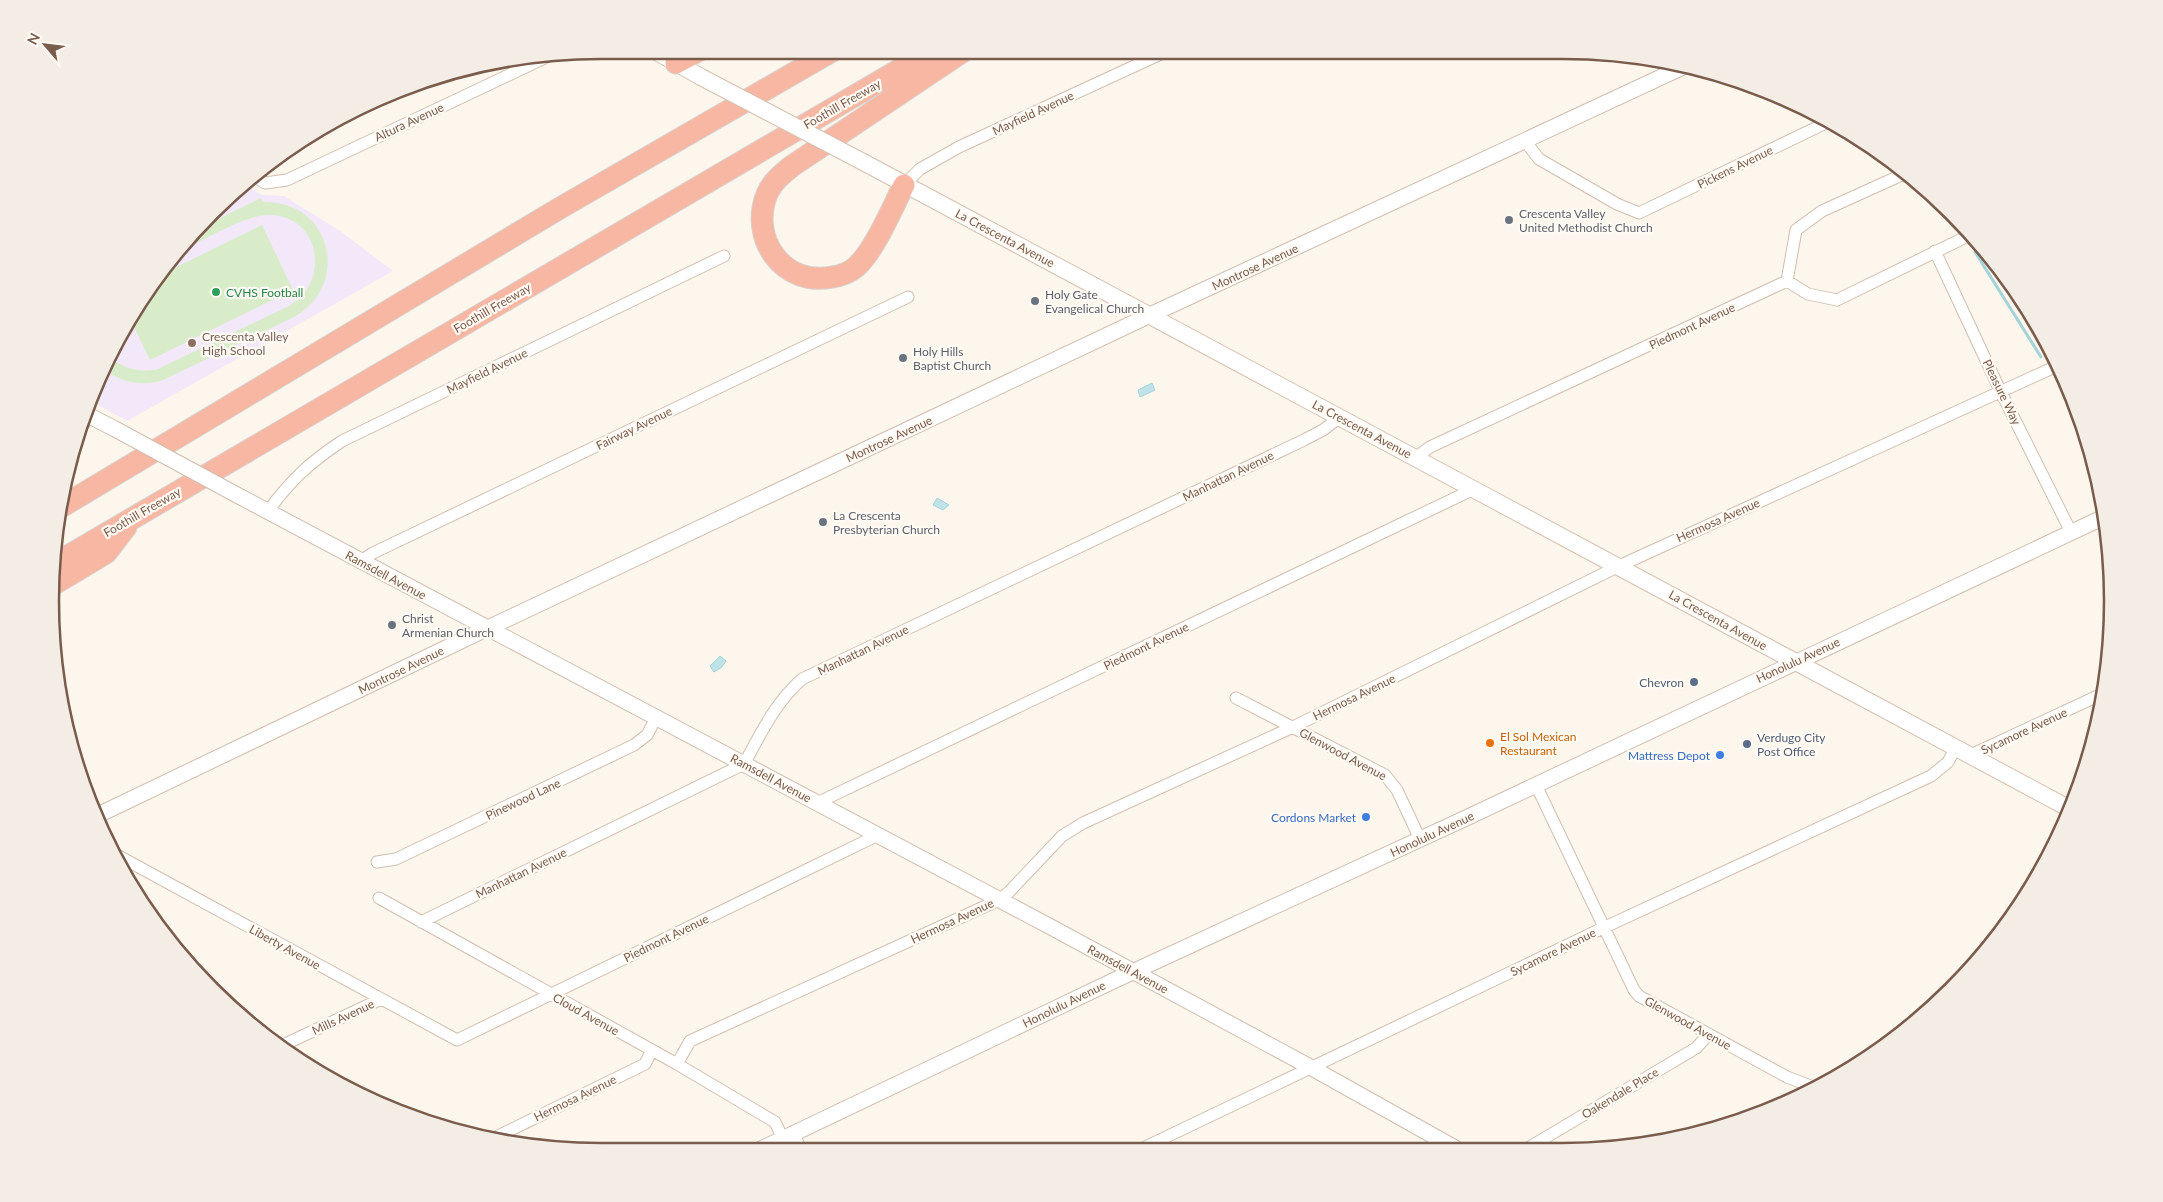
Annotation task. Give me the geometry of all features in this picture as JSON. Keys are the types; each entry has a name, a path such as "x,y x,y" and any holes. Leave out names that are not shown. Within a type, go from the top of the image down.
{"highway":[{"path":"676,63 683,59"},
{"path":"68,503 560,208 818,59"},
{"name":"Foothill Freeway","path":"60,560 918,59"},
{"path":"904,185 867,255 855,268 839,276 824,279 794,273 781,264 764,240 761,222 762,208 767,193 776,179 792,166 952,59"},
{"path":"60,581 106,553 134,517"}],"main road":[{"name":"La Crescenta Avenue","path":"669,59 701,78 866,163 1148,316 1619,566 2064,806"}],"street":[{"name":"Mayfield Avenue","path":"904,185 920,169 959,147 1150,59"},
{"name":"Altura Avenue","path":"259,180 265,183 287,180 535,63"},
{"name":"Montrose Avenue","path":"102,812 1148,316 1675,71"},
{"name":"Pickens Avenue","path":"1525,141 1539,159 1617,204 1639,213 1822,125"},
{"path":"1899,176 1822,211 1796,230 1790,255 1787,282 1808,294 1838,300 1965,238"},
{"name":"Pleasure Way","path":"1935,251 2071,532"},
{"name":"Mayfield Avenue","path":"268,511 295,477 313,460 342,441 724,256"},
{"name":"Piedmont Avenue","path":"1415,458 1430,448 1787,282"},
{"name":"Fairway Avenue","path":"361,561 373,553 908,297"},
{"name":"Hermosa Avenue","path":"677,1064 690,1041 999,900 1068,831 1293,727 1619,566 2052,369"},
{"name":"Ramsdell Avenue","path":"92,417 486,629 999,900 1312,1068 1446,1143"},
{"name":"Manhattan Avenue","path":"421,922 744,764 771,714 786,694 802,679 1304,440 1324,430 1340,417"},
{"name":"Piedmont Avenue","path":"817,803 1474,489"},
{"name":"Honolulu Avenue","path":"774,1143 1132,972 1536,785 1794,661 2098,519"},
{"name":"Sycamore Avenue","path":"1971,755 2096,697"},
{"name":"Glenwood Avenue","path":"1236,698 1386,774 1397,790 1420,839"},
{"name":"Pinewood Lane","path":"377,862 396,859 606,760 634,745 647,735 656,718"},
{"name":"Sycamore Avenue","path":"1154,1143 1603,928 1931,776 1948,762 1956,747"},
{"name":"Glenwood Avenue","path":"1536,785 1603,928 1634,990 1639,996 1787,1077 1808,1084"},
{"name":"Piedmont Avenue","path":"457,1040 876,836"},
{"name":"Liberty Avenue","path":"124,859 457,1040"},
{"name":"Cloud Avenue","path":"379,898 677,1064 775,1122 794,1143"},
{"name":"Mills Avenue","path":"288,1043 381,999"},
{"name":"Oakendale Place","path":"1536,1143 1696,1048 1708,1034"},
{"name":"Hermosa Avenue","path":"502,1134 645,1064 652,1050"}],"shaded area":[{"name":"Crescenta Valley High School","path":"250,188 262,195 284,196 340,231 393,271 127,421 96,404 131,330 150,300 193,243"}],"green space":[{"path":"261,198 263,202 286,205 305,214 318,229 326,246 328,266 323,285 312,303 294,317 161,381 131,382 110,373 115,360 132,369 158,369 289,306 303,295 311,281 315,266 314,251 309,237 299,225 286,218 268,215 258,216 220,231 191,246 216,220"},
{"name":"CVHS Football","path":"262,225 293,290 150,360 133,326 173,269"}],"water":[{"path":"1152,383 1155,390 1140,397 1138,390"},
{"path":"937,498 949,505 943,510 933,505"},
{"path":"720,656 726,661 722,667 714,672 710,666"}],"waterway":[{"path":"1975,252 2041,357"}],"place":[{"name":"Crescenta Valley United Methodist Church","path":"1509,220"},
{"name":"CVHS Football","path":"216,292"},
{"name":"Holy Gate Evangelical Church","path":"1035,301"},
{"name":"Crescenta Valley High School","path":"192,343"},
{"name":"Holy Hills Baptist Church","path":"903,358"},
{"name":"La Crescenta Presbyterian Church","path":"823,522"},
{"name":"Christ Armenian Church","path":"392,625"},
{"name":"Chevron","path":"1694,682"},
{"name":"El Sol Mexican Restaurant","path":"1490,743"},
{"name":"Verdugo City Post Office","path":"1747,744"},
{"name":"Mattress Depot","path":"1720,755"},
{"name":"Cordons Market","path":"1366,817"}]}
